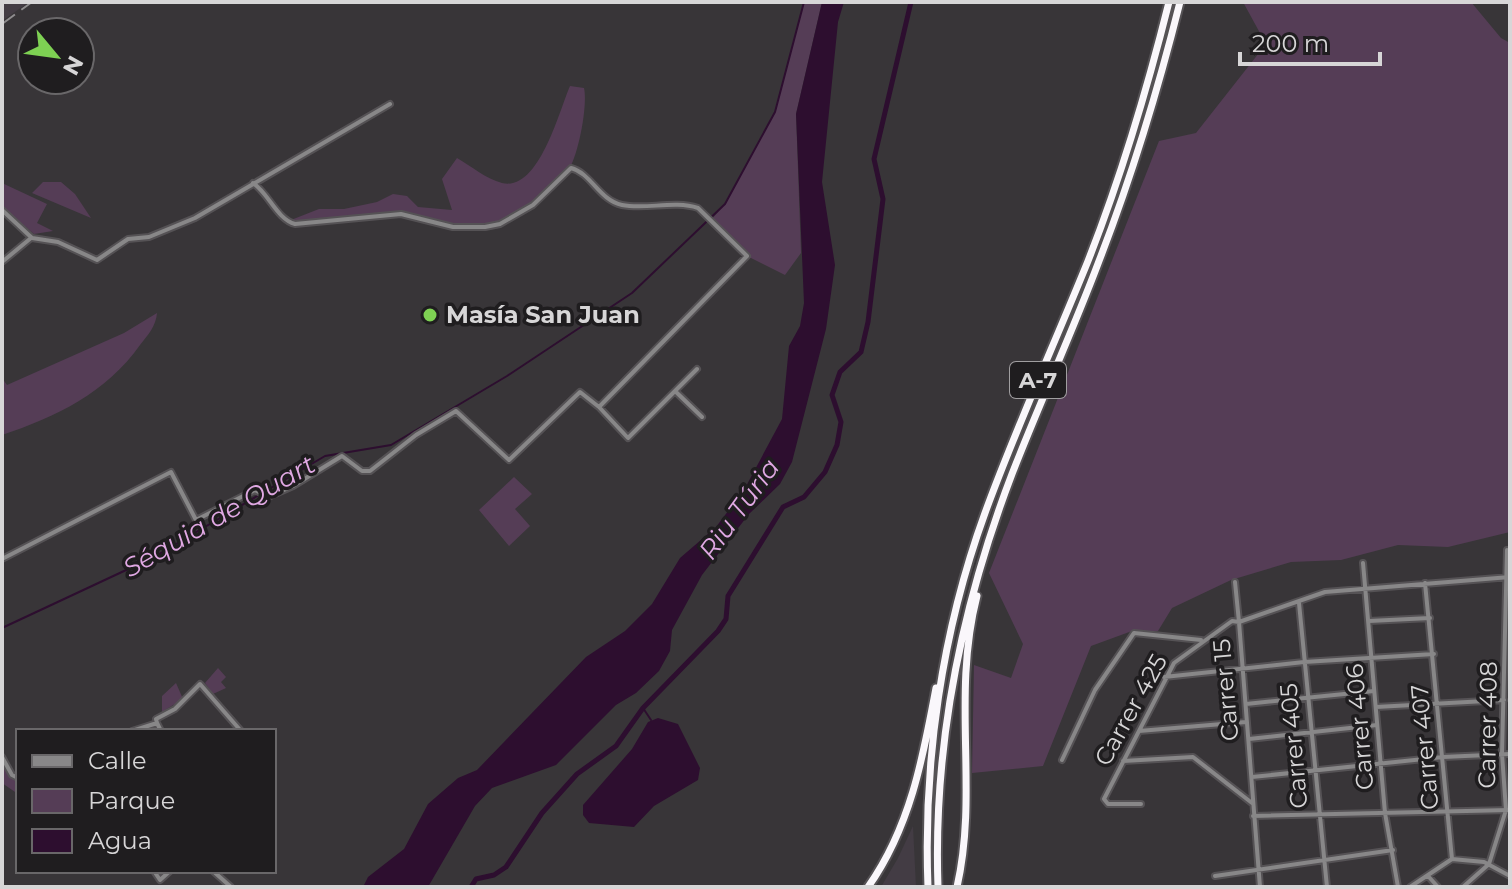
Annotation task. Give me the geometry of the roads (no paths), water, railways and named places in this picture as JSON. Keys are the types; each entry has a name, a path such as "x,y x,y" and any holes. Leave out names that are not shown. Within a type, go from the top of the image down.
{"highway":[{"name":"A-7","path":"928,887 930,776 943,672 954,615 984,515 1111,199 1138,117 1169,2"},
{"name":"A-7","path":"938,887 939,806 946,725 966,617 1012,474 1121,202 1145,132 1180,2"},
{"path":"957,887 965,824 963,671 985,566 983,559"},
{"path":"868,887 888,856 911,799 937,682 943,672"}],"street":[{"path":"2,210 32,238 58,242 97,260 128,239 149,237 195,218 390,104"},
{"path":"253,183 268,195 286,221 306,225 401,214 453,227 485,227 525,210 571,168 578,170 603,195 617,204 686,205 705,212 747,256 599,407"},
{"path":"2,262 32,238"},
{"path":"2,559 171,472 196,520 255,490 268,497 342,456 362,471 370,471 416,435 456,411 509,460 580,392 628,438 697,369"},
{"path":"676,392 702,417"},
{"name":"Carrer 408","path":"1489,864 1508,810 1502,754 1507,710 1504,700 1508,687 1507,550"},
{"name":"Carrer 406","path":"1363,563 1385,813 1398,887"},
{"name":"Carrer 15","path":"1260,887 1239,622 1325,592 1509,577"},
{"path":"1235,582 1239,622"},
{"name":"Carrer 407","path":"1425,583 1452,859"},
{"name":"Carrer 405","path":"1299,602 1327,887"},
{"path":"1368,621 1430,618"},
{"name":"Carrer 425","path":"1141,804 1108,804 1104,799 1164,677 1181,655 1232,621 1239,622"},
{"name":"Carrer 15","path":"1062,760 1095,690 1134,633 1203,641"},
{"path":"1164,677 1372,656 1434,654"},
{"path":"160,729 156,719 175,709 200,684 239,729"},
{"path":"1246,704 1374,691"},
{"path":"1376,707 1504,700"},
{"path":"1139,731 1246,722"},
{"path":"138,729 157,723"},
{"path":"1248,739 1377,725"},
{"path":"1252,777 1443,757 1510,754"},
{"path":"2,757 16,777"},
{"path":"1123,761 1193,757 1252,803"},
{"path":"1253,816 1508,810"},
{"path":"1215,876 1393,850"},
{"path":"1410,887 1452,859 1489,864 1510,876"},
{"path":"1463,887 1489,864"},
{"path":"215,873 231,887"},
{"path":"1428,876 1438,887"}],"water":[{"name":"Riu Túria","path":"822,2 844,2 838,22 822,182 835,265 826,329 792,462 780,484 749,514 702,575 672,630 670,651 659,671 636,693 616,705 556,765 492,788 475,806 428,887 363,887 368,877 404,849 428,804 458,778 477,770 586,657 625,631 652,604 680,558 716,527 744,490 782,419 789,346 800,326 804,303 796,114"},
{"path":"658,718 678,724 700,768 698,780 654,806 634,827 589,823 583,815 583,805 632,749 648,722"}],"waterway":[{"name":"Séquia de Quart","path":"2,628 154,557 325,456 391,445 507,376 632,293 725,204 775,112 804,2"},
{"path":"471,887 476,879 494,875 506,867 542,813 577,774 616,746 643,708 718,631 726,619 728,596 783,507 804,497 825,472 837,445 841,422 832,395 840,372 861,352 868,322 883,199 874,159 911,2"},
{"path":"643,708 651,720"}],"railway":[{"path":"2,24 32,2"}],"place":[{"name":"Masía San Juan","path":"430,315"}]}
